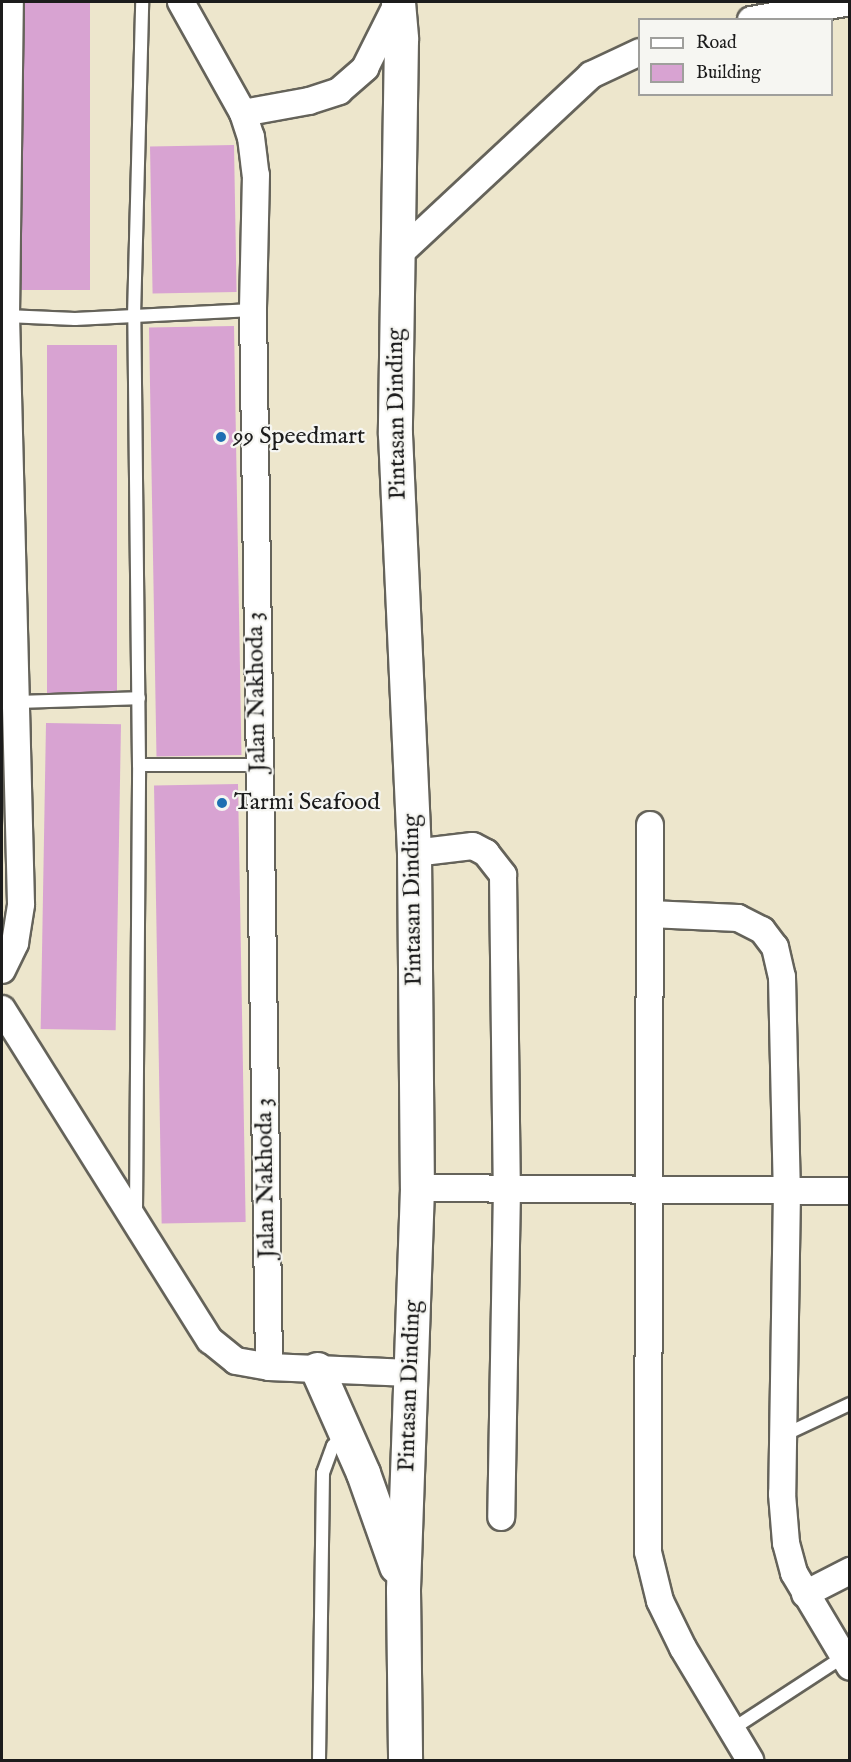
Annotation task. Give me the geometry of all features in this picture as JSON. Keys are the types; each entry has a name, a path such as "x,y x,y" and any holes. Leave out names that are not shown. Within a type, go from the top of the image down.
{"main road":[{"name":"Pintasan Dinding","path":"401,2 395,434 414,853 417,1188 403,1590 405,1761"},
{"path":"317,1369 346,1430 381,1519 403,1590"}],"street":[{"path":"2,970 15,943 21,904 6,425 10,2"},
{"name":"Jalan Nakhoda 3","path":"181,2 243,113 251,137 256,175 253,310 258,765 269,1367"},
{"path":"243,113 309,101 339,91 365,68 401,2"},
{"path":"762,18 849,2"},
{"path":"396,257 591,75 638,52"},
{"path":"650,825 648,1552 660,1601 683,1648 750,1761"},
{"path":"414,853 473,846 486,853 502,875 507,1188 501,1517"},
{"path":"650,914 738,918 762,930 775,947 782,977 787,1190 782,1494 786,1543 794,1573 846,1662"},
{"path":"2,1009 210,1340 236,1361 269,1367 410,1373"},
{"path":"417,1188 849,1191"},
{"path":"805,1594 849,1571"}],"lane":[{"path":"136,1222 139,698 134,316 142,2"},
{"path":"6,316 75,319 253,310"},
{"path":"15,702 139,698"},
{"path":"139,765 258,765"},
{"path":"784,1435 849,1404"},
{"path":"320,1761 323,1473 333,1446 346,1430"},
{"path":"731,1730 846,1662"}],"building":[{"path":"21,2 90,2 90,290 21,290"},
{"path":"234,145 237,292 153,293 150,146"},
{"path":"234,326 241,755 157,756 149,327"},
{"path":"47,345 117,345 117,695 47,695"},
{"path":"46,723 121,724 116,1030 41,1029"},
{"path":"238,784 246,1222 162,1223 154,785"}],"place":[{"name":"99 Speedmart","path":"221,437"},
{"name":"Tarmi Seafood","path":"222,803"}]}
